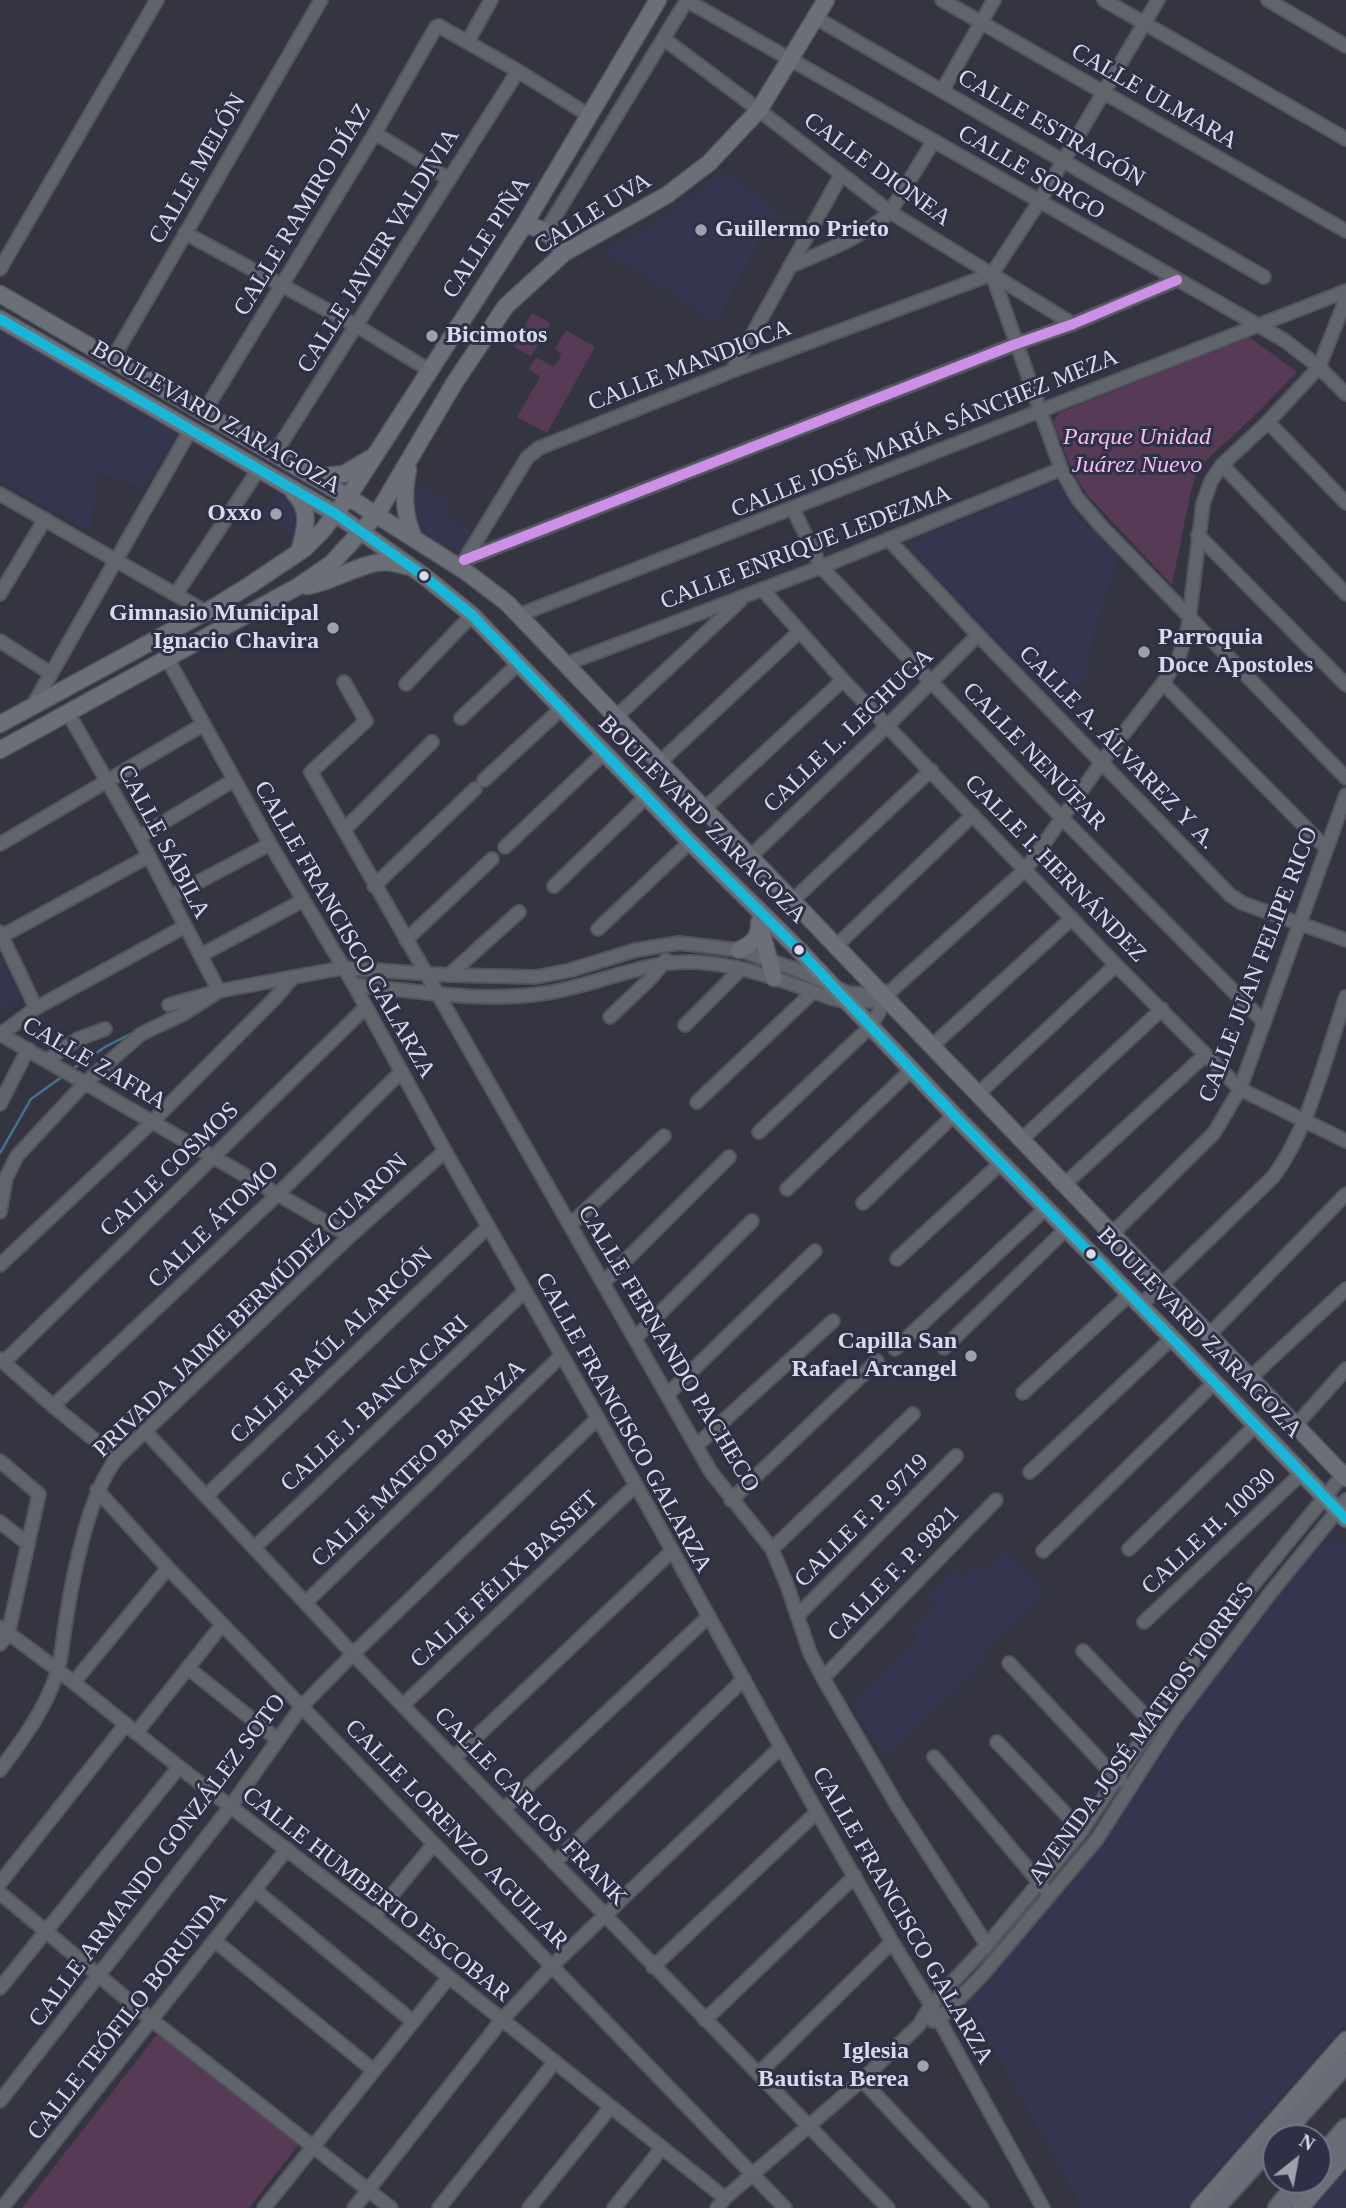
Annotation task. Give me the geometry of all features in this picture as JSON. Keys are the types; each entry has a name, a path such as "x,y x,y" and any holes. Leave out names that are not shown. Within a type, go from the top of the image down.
{"highway":[{"path":"1291,2124 1346,2063"},
{"path":"1332,2146 1346,2129"},
{"path":"1214,2208 1262,2155"},
{"path":"1278,2208 1290,2194"}],"main road":[{"name":"CALLE PIÑA","path":"0,724 206,612 302,550 336,513 524,225 659,0"},
{"name":"CALLE UVA","path":"297,587 332,564 377,514 455,382 496,318 516,294 564,253 687,181 726,146 759,110 827,0"},
{"path":"524,225 546,231 564,253"},
{"name":"BOULEVARD ZARAGOZA","path":"0,294 316,477 414,539 462,564 519,615 835,947 885,993 932,1046 1345,1475"},
{"name":"BOULEVARD ZARAGOZA","path":"0,319 336,513 472,615 646,797 850,1003 911,1070 1171,1339 1325,1496 1343,1510"},
{"path":"316,477 344,474 372,457"},
{"path":"410,461 404,499 407,524 414,539"},
{"path":"287,486 301,500 305,512 306,529 302,550 314,551 319,557 315,576"},
{"path":"0,750 297,587 332,580 383,562 411,567"},
{"path":"758,910 774,978"},
{"path":"739,950 752,944 760,927"},
{"path":"1199,2208 1346,2040"},
{"path":"1300,2208 1346,2154"}],"street":[{"path":"0,269 157,0"},
{"name":"CALLE MELÓN","path":"112,360 321,0"},
{"path":"491,0 468,41 590,116"},
{"path":"546,231 687,0"},
{"name":"CALLE SORGO","path":"687,0 1284,340 1346,394"},
{"name":"CALLE ULMARA","path":"942,0 1346,231"},
{"path":"942,90 994,0"},
{"path":"1104,0 1346,139"},
{"path":"1158,0 1039,202 992,274 1061,469 1077,498 1346,778"},
{"path":"1268,0 1346,46"},
{"name":"CALLE ESTRAGÓN","path":"816,18 1264,277"},
{"name":"CALLE RAMIRO DÍAZ","path":"204,412 375,133 435,28 439,26 468,41"},
{"name":"CALLE DIONEA","path":"664,39 890,212 1073,324"},
{"name":"CALLE JAVIER VALDIVIA","path":"275,453 517,71"},
{"path":"375,133 449,179"},
{"path":"789,268 861,233 890,212 933,142"},
{"path":"732,371 841,175"},
{"path":"185,233 357,326 429,370"},
{"name":"CALLE MANDIOCA","path":"462,564 533,451 732,371 992,274"},
{"path":"462,564 1016,344 1073,324 1177,280"},
{"name":"CALLE JOSÉ MARÍA SÁNCHEZ MEZA","path":"519,615 1346,291"},
{"path":"759,1132 870,1027 885,993 1026,869 1101,763 1163,684 1178,657 1190,618 1198,535 1206,493 1222,465 1268,422 1319,368 1346,299"},
{"path":"1268,422 1346,503"},
{"path":"32,707 191,429"},
{"path":"1222,465 1346,594"},
{"path":"176,594 259,469"},
{"name":"CALLE ENRIQUE LEDEZMA","path":"566,664 821,567 1061,469"},
{"path":"0,494 206,612"},
{"name":"CALLE NENÚFAR","path":"793,509 821,567 1062,818 1263,1021"},
{"path":"0,594 44,519"},
{"path":"1198,535 1346,685"},
{"name":"CALLE A. ÁLVAREZ Y A.","path":"888,539 1230,895 1242,903 1346,940"},
{"name":"CALLE I. HERNÁNDEZ","path":"762,589 843,680 932,770 973,816 1240,1089 1346,1141"},
{"path":"616,717 746,596"},
{"path":"406,684 472,615"},
{"path":"660,762 799,632"},
{"name":"CALLE L. LECHUGA","path":"750,857 978,635"},
{"path":"0,641 50,673"},
{"name":"CALLE FRANCISCO GALARZA","path":"167,658 302,901 354,985 445,1151 636,1485 817,1812 931,2005 1043,2208"},
{"path":"461,718 519,663"},
{"path":"704,809 843,680"},
{"name":"CALLE FERNANDO PACHECO","path":"344,682 366,721 311,772 696,1446 732,1500 772,1549 810,1653 823,1678 898,1807 987,1945"},
{"path":"1163,684 1325,847"},
{"path":"374,886 561,709"},
{"name":"CALLE SÁBILA","path":"68,713 139,837 219,991"},
{"path":"0,844 204,723"},
{"path":"344,830 432,742"},
{"path":"505,847 604,753"},
{"path":"792,901 932,770"},
{"path":"139,837 234,780"},
{"name":"CALLE JUAN FELIPE RICO","path":"1112,1234 1213,1133 1240,1089 1325,847 1346,795"},
{"path":"554,886 646,797"},
{"path":"835,947 973,816"},
{"path":"598,929 690,842"},
{"path":"170,897 270,844"},
{"path":"36,1008 1,934 149,856"},
{"path":"407,940 492,859"},
{"path":"201,955 302,901"},
{"path":"449,975 519,912"},
{"path":"932,1046 1072,918"},
{"path":"0,1034 36,1008 184,927"},
{"path":"169,1005 219,991 342,968 524,978 551,976 636,950 679,943 739,950 770,960 837,990 863,995 885,993"},
{"path":"610,1017 651,978 679,943"},
{"path":"354,985 439,995 502,997 546,993 664,963 707,963 741,968 850,1003 885,993"},
{"path":"978,1094 1116,965"},
{"path":"685,1025 741,968"},
{"path":"0,1265 152,1122 293,977"},
{"path":"0,1212 6,1178 17,1156 80,1079 133,1040 186,1013 219,991"},
{"path":"697,1102 813,992"},
{"path":"1023,1393 1135,1300 1162,1286 1273,1177 1287,1158 1303,1121 1346,998"},
{"name":"CALLE COSMOS","path":"2,1361 366,1006"},
{"path":"1022,1139 1162,1009"},
{"path":"49,1061 78,1039 105,1029"},
{"name":"CALLE ZAFRA","path":"0,1034 350,1236"},
{"path":"0,1104 28,1049"},
{"path":"1065,1184 1205,1055"},
{"path":"787,1189 911,1070"},
{"name":"CALLE ÁTOMO","path":"53,1406 278,1194 401,1072"},
{"path":"863,1203 954,1115"},
{"path":"569,1225 664,1136"},
{"name":"PRIVADA JAIME BERMÚDEZ CUARON","path":"0,1770 41,1711 58,1670 71,1594 97,1490 107,1469 350,1236 445,1151"},
{"path":"603,1283 729,1157"},
{"path":"897,1259 1001,1163"},
{"path":"1209,1335 1346,1194"},
{"path":"895,1349 1046,1208"},
{"path":"635,1338 752,1221"},
{"name":"CALLE RAÚL ALARCÓN","path":"206,1496 488,1227"},
{"path":"944,1348 1066,1229"},
{"path":"668,1394 815,1251"},
{"path":"1250,1378 1346,1289"},
{"name":"CALLE J. BANCACARI","path":"254,1548 525,1291"},
{"path":"696,1446 833,1321"},
{"path":"1030,1472 1171,1339"},
{"name":"CALLE MATEO BARRAZA","path":"305,1603 561,1356"},
{"path":"2,1361 117,1458"},
{"path":"732,1500 877,1361"},
{"path":"1296,1426 1346,1369"},
{"path":"1043,1551 1215,1382"},
{"path":"772,1549 913,1414"},
{"name":"CALLE ARMANDO GONZÁLEZ SOTO","path":"0,2102 232,1806 302,1706 597,1419"},
{"path":"1129,1549 1256,1425"},
{"name":"CALLE CARLOS FRANK","path":"146,1432 353,1654 888,2208"},
{"name":"CALLE F. P. 9719","path":"797,1616 956,1457"},
{"path":"0,1461 39,1495 3,1635"},
{"name":"CALLE H. 10030","path":"1144,1622 1302,1473"},
{"name":"AVENIDA JOSÉ MATEOS TORRES","path":"919,2025 931,2005 987,1945 1082,1831 1203,1646 1345,1475"},
{"name":"CALLE FÉLIX BASSET","path":"403,1705 636,1485"},
{"name":"CALLE LORENZO AGUILAR","path":"97,1490 167,1568 785,2208"},
{"name":"CALLE F. P. 9821","path":"823,1678 996,1500"},
{"name":"AVENIDA JOSÉ MATEOS TORRES","path":"939,2020 984,1973 1097,1839 1174,1718 1272,1591 1343,1510"},
{"path":"0,1522 28,1544"},
{"path":"454,1758 671,1552"},
{"path":"74,1682 167,1568"},
{"path":"503,1810 709,1616"},
{"path":"0,1883 131,1728 188,1668 222,1625"},
{"name":"CALLE HUMBERTO ESCOBAR","path":"3,1635 74,1682 179,1767 374,1917 662,2148 721,2203"},
{"path":"1083,1651 1152,1723"},
{"path":"1009,1663 1117,1777 1130,1787"},
{"path":"188,1668 278,1740"},
{"path":"554,1863 744,1679"},
{"path":"997,1742 1082,1831"},
{"path":"354,2208 501,2021 553,1965 781,1747"},
{"path":"934,1756 1038,1882 1051,1894"},
{"path":"0,1988 179,1767"},
{"path":"653,1967 817,1812"},
{"path":"374,1917 433,1845"},
{"name":"CALLE TEÓFILO BORUNDA","path":"2,2208 287,1849"},
{"path":"1059,1857 1072,1869"},
{"path":"705,2020 855,1877"},
{"path":"255,1890 412,2021"},
{"path":"0,1894 152,2020 391,2208"},
{"path":"215,1941 373,2070"},
{"path":"758,2074 892,1942"},
{"path":"264,2208 449,1977"},
{"path":"721,2203 862,2080 919,2025 939,2020"},
{"path":"439,2208 554,2063"},
{"path":"862,2080 982,2208"},
{"path":"529,2208 610,2108"},
{"path":"614,2208 662,2148"}],"shaded area":[{"name":"Guillermo Prieto","path":"720,170 777,207 716,322 602,250 675,211"},
{"path":"0,330 176,430 144,488 98,473 90,531 0,481"},
{"path":"413,481 451,503 444,515 474,532 461,554 431,541 417,529 409,492"},
{"path":"1057,481 1079,518 1119,553 1090,649 1090,675 1060,705 904,543"},
{"path":"280,487 303,512 297,538 261,516"},
{"path":"0,956 19,992 20,1000 0,1011"},
{"path":"1330,1540 1346,1541 1346,2023 1184,2208 1083,2208 966,2000 1102,1842 1212,1676 1314,1550"},
{"path":"1005,1550 1045,1592 982,1653 988,1660 884,1758 851,1701 918,1637 912,1630 937,1606 926,1595 955,1568 963,1577 976,1564 983,1571"},
{"path":"1346,2170 1346,2208 1313,2208 1325,2194 1332,2194 1332,2186"}],"green space":[{"path":"532,313 551,323 531,357 513,346"},
{"path":"566,330 595,347 547,433 517,417 540,377 529,369 536,357 554,367 562,354 555,349"},
{"name":"Parque Unidad Juárez Nuevo","path":"1249,337 1297,372 1198,468 1172,585 1088,496 1073,473 1053,421 1059,413"},
{"path":"159,2032 298,2145 249,2208 22,2208"}],"waterway":[{"path":"71,1070 105,1047 134,1032"},
{"path":"0,1153 31,1099 63,1076"}],"transit line":[{"path":"464,560 1073,324 1177,280"},
{"path":"0,319 336,514 424,576 472,615 690,842 799,950 954,1115 1346,1519"}],"place":[{"name":"Guillermo Prieto","path":"701,230"},
{"name":"Bicimotos","path":"432,336"},
{"name":"Oxxo","path":"276,514"},
{"name":"Gimnasio Municipal Ignacio Chavira","path":"333,628"},
{"name":"Parroquia Doce Apostoles","path":"1144,652"},
{"name":"Capilla San Rafael Arcangel","path":"971,1356"},
{"name":"Iglesia Bautista Berea","path":"923,2066"}]}
